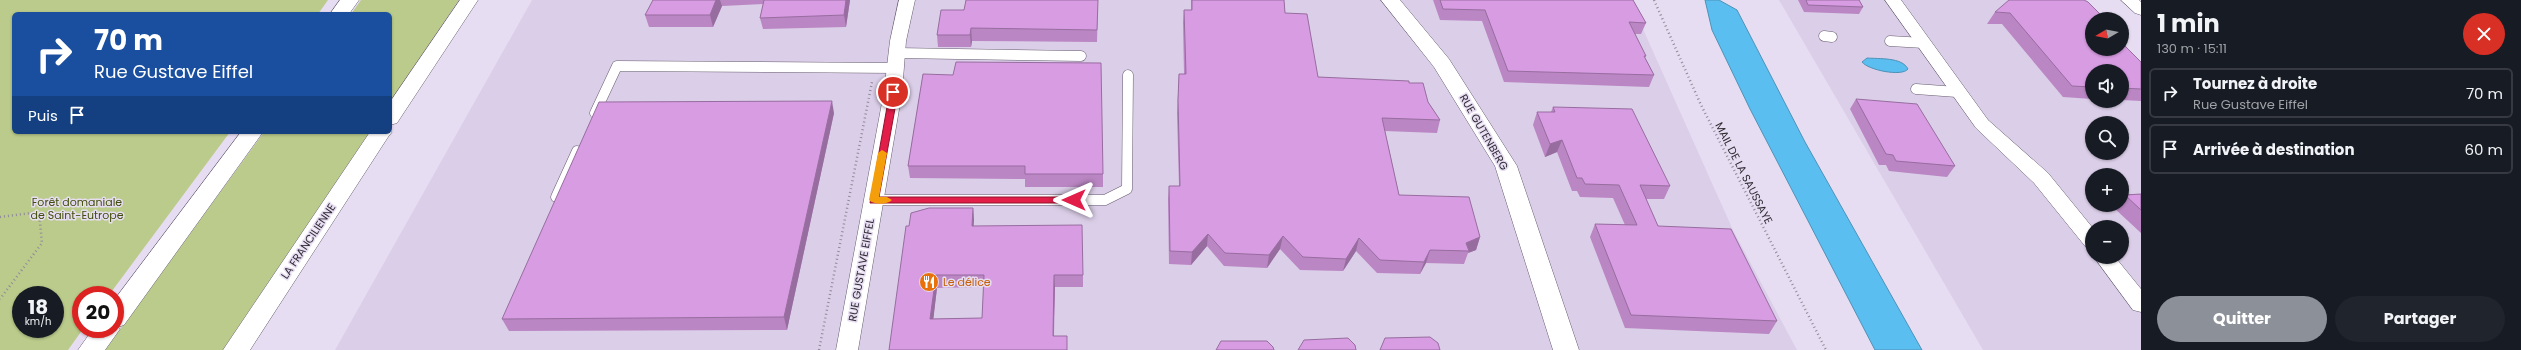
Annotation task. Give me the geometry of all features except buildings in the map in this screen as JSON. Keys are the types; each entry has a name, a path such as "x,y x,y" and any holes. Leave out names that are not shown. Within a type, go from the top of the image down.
{"main road":[{"path":"341,12 350,0"},
{"path":"392,115 469,0"},
{"name":"RUE GUTENBERG","path":"1390,0 1442,63 1476,113 1506,166 1566,350"},
{"path":"124,306 251,134"},
{"name":"LA FRANCILIENNE","path":"236,350 380,134"},
{"path":"91,350 100,338"}],"street":[{"name":"RUE GUSTAVE EIFFEL","path":"847,350 893,92 896,60 907,0"},
{"path":"1893,0 1982,124 2054,192 2085,232"},
{"path":"2129,0 2141,10"},
{"path":"2110,264 2141,304"}],"lane":[{"path":"1890,41 1924,43"},
{"path":"591,122 617,66 875,68 896,60 1081,56"},
{"path":"874,200 1105,200 1119,195 1127,189 1128,75"},
{"path":"1916,89 1958,92"},
{"path":"556,197 582,142"}],"path":[{"name":"MAIL DE LA SAUSSAYE","path":"1654,0 1701,105 1826,350"},
{"path":"819,350 875,68"},
{"path":"0,217 39,212 42,243 0,299"}],"shaded area":[{"path":"532,0 1630,0 1733,230 1797,350 335,350"},
{"path":"1779,0 2062,0 2085,15 2085,56 2129,56 2129,54 2141,63 2141,350 1983,350"}],"green space":[{"name":"Forêt domaniale de Saint-Eutrope","path":"0,0 328,0 319,12 12,12 12,134 229,134 116,286 72,286 72,338 77,338 68,350 0,350"},
{"path":"361,0 459,0 392,99 392,12 352,12"},
{"path":"263,134 369,134 223,350 105,350 114,338 124,338 124,324"}],"water":[{"path":"1705,0 1719,0 1737,10 1805,142 1922,350 1875,350 1750,109 1712,30"},
{"path":"1867,58 1901,62 1908,69 1899,72 1885,72 1865,65 1862,62"}],"slow traffic":[{"path":"882,153 874,200 887,200"}],"place":[{"name":"Le délice","path":"929,282"}],"route":[{"path":"893,92 874,200 1074,200"}]}
